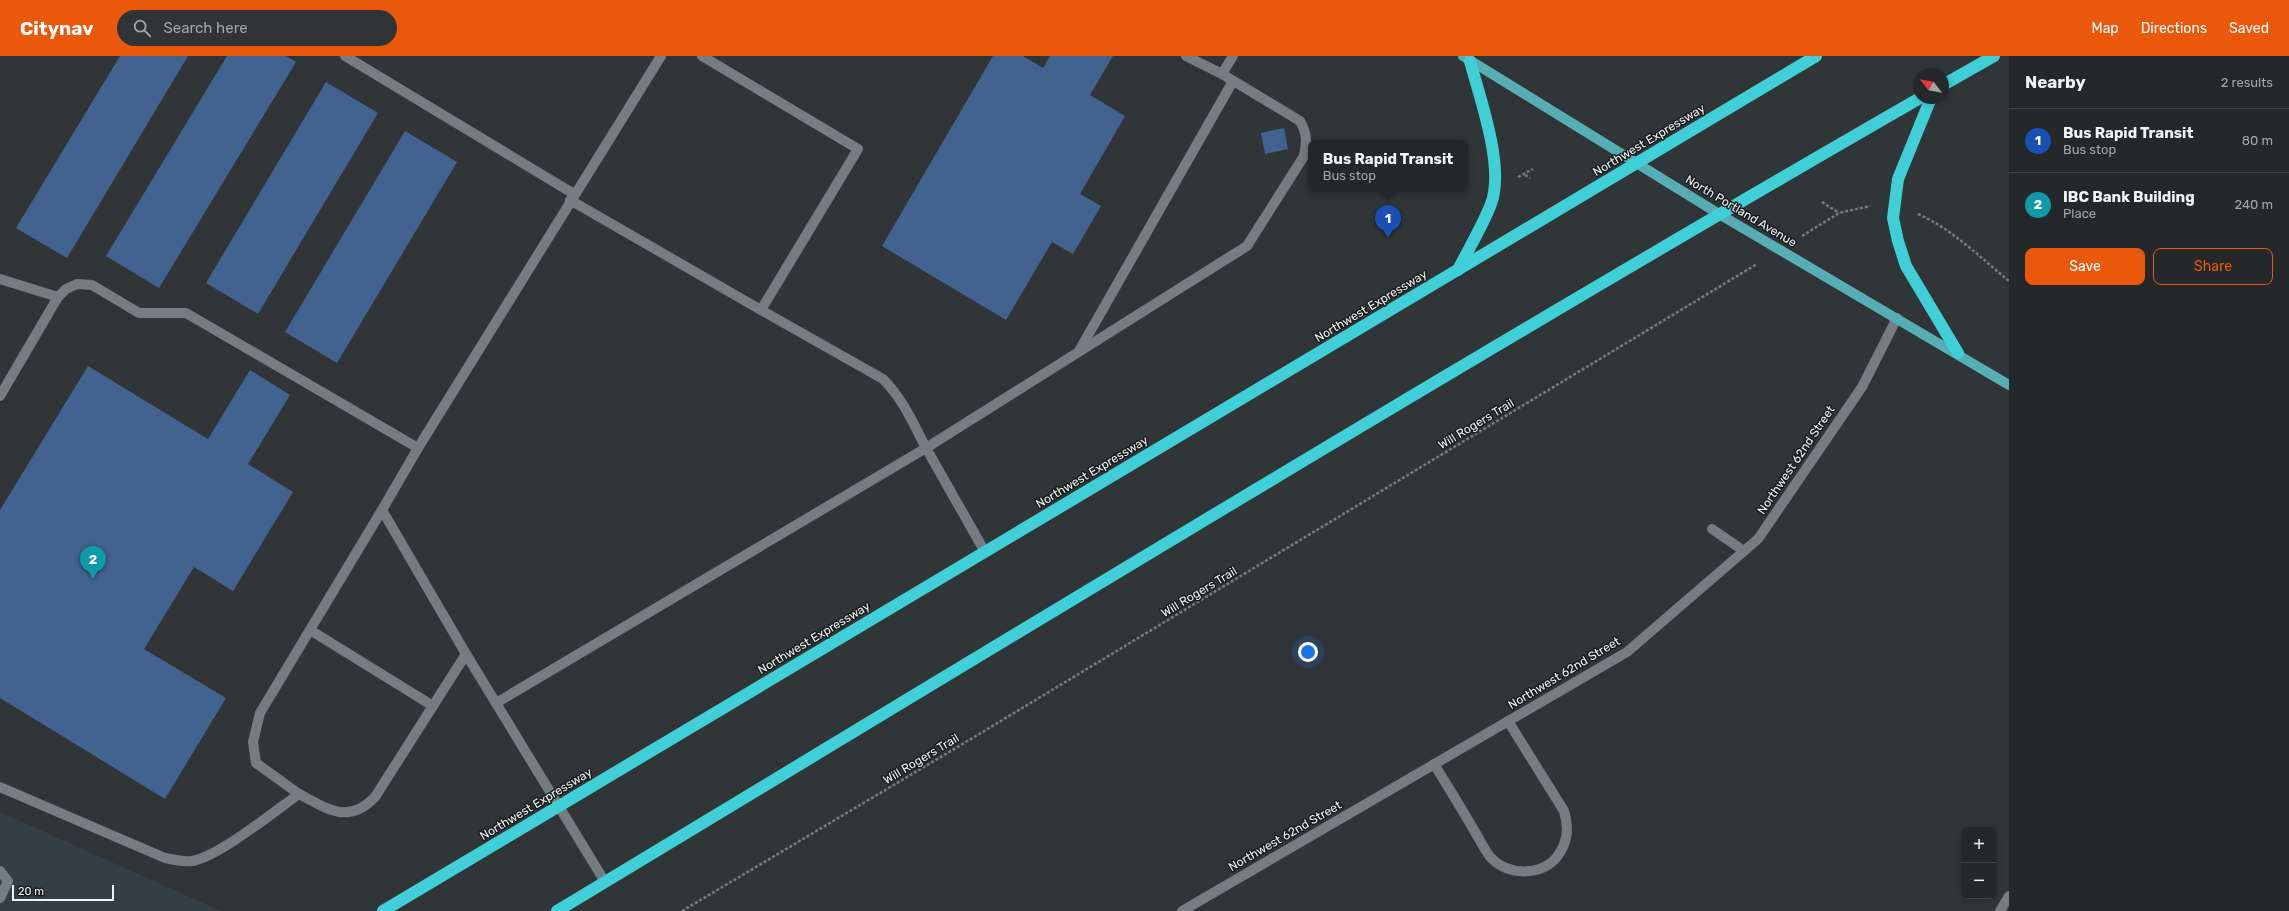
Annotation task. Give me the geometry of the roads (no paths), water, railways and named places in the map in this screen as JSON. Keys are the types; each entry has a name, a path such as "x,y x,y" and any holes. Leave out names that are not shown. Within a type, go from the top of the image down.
{"highway":[{"name":"Northwest Expressway","path":"383,911 1816,56"},
{"path":"1949,82 1994,56"},
{"path":"1458,270 1491,203 1495,178 1492,148 1466,58"},
{"path":"557,911 1447,375 1719,214 1913,102"},
{"path":"1929,104 1898,179 1894,218 1898,241 1906,266 1958,354"}],"main road":[{"name":"North Portland Avenue","path":"1466,58 1719,214 2009,385"}],"street":[{"path":"345,56 572,197 761,310 883,379 902,403 985,552"},
{"path":"466,654 375,797 365,807 352,813 337,812 298,794 256,763 253,742 260,713 418,448 572,197 661,56"},
{"path":"702,56 858,148 761,310"},
{"path":"496,703 926,448 1247,246 1304,156 1307,143 1306,130 1300,121 1222,74 1186,56"},
{"path":"1222,74 1233,56"},
{"path":"1078,352 1233,81"},
{"path":"0,279 58,297"},
{"path":"0,396 58,297 66,289 77,284 92,285 139,313 186,313 418,448"},
{"name":"Northwest 62nd Street","path":"1182,911 1627,652 1758,539 1862,387 1897,318"},
{"path":"382,510 466,654 605,882"},
{"path":"1712,529 1744,551"},
{"path":"310,630 433,706"},
{"path":"1434,764 1491,858 1508,869 1527,872 1543,868 1556,857 1566,841 1568,825 1564,811 1508,721"},
{"path":"0,787 165,858 179,861 193,861 220,849 298,794"},
{"path":"0,871 8,881 0,898"},
{"path":"2000,911 2009,896"}],"place":[{"name":"Bus Rapid Transit","path":"1388,238"},
{"name":"IBC Bank Building","path":"93,579"}]}
